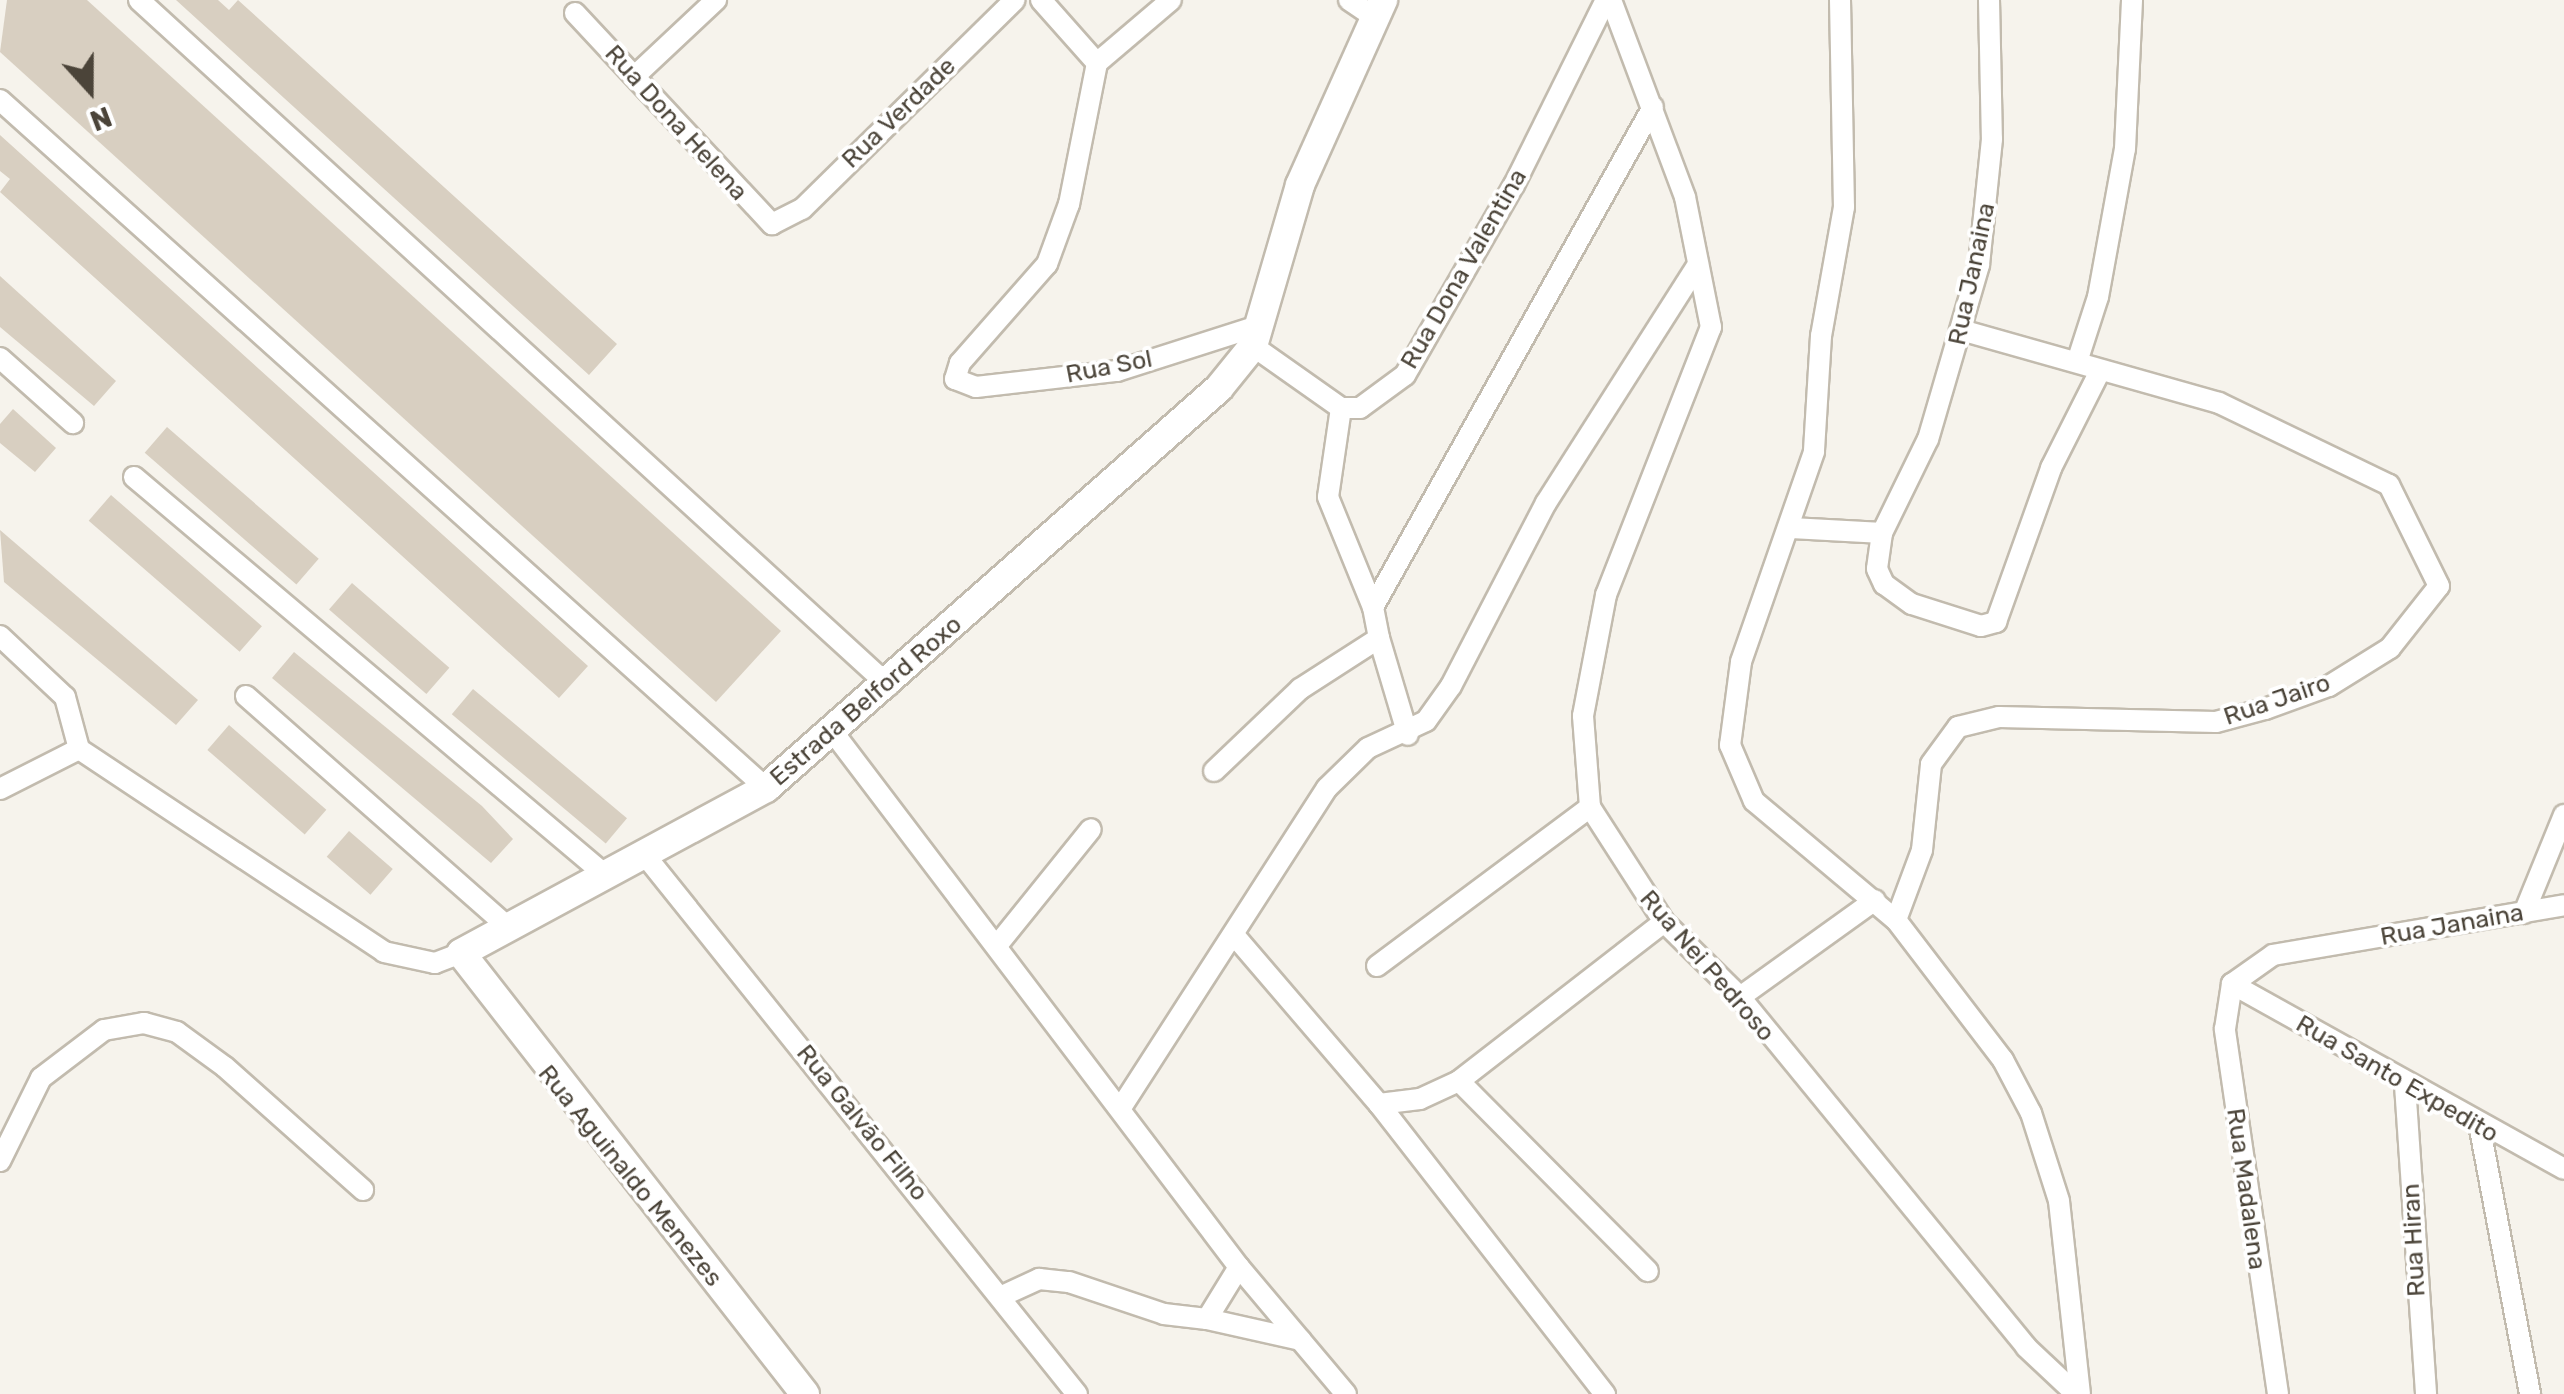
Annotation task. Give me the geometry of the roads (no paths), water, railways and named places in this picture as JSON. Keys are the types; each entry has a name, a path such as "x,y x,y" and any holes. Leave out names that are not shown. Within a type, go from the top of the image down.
{"street":[{"path":"139,0 889,686"},
{"path":"636,74 716,0"},
{"name":"Rua Verdade","path":"781,223 1015,0"},
{"path":"1041,0 1096,63 1171,0"},
{"path":"1350,0 1378,8"},
{"name":"Rua Nei Pedroso","path":"1608,0 1685,197 1710,314 1703,360 1629,527 1588,671 1581,758 1590,807 1664,922 1740,996 2026,1347 2078,1394"},
{"name":"Rua Dona Valentina","path":"1341,408 1360,408 1405,375 1514,185 1608,0"},
{"name":"Rua Nei Pedroso","path":"1840,0 1844,207 1821,336 1814,452 1792,528 1741,662 1730,745 1754,801 1896,920 2002,1060 2031,1113 2059,1201 2078,1394"},
{"name":"Rua Janaina","path":"1882,534 1912,479 1964,331 1989,191 1990,0"},
{"path":"2077,362 2098,297 2125,148 2132,0"},
{"name":"Estrada Belford Roxo","path":"79,749 384,952 435,963 766,788 889,686 1219,388 1257,336 1300,185 1378,8"},
{"name":"Rua Dona Helena","path":"576,13 636,74 764,222 781,223"},
{"name":"Rua Sol","path":"1096,63 1062,233 956,378 976,387 1117,371 1257,336"},
{"path":"0,100 766,788"},
{"path":"1373,607 1652,107"},
{"path":"1122,1106 1346,765 1408,734 1451,686 1546,503 1698,264"},
{"name":"Rua Jairo","path":"1896,920 1922,850 1931,764 1958,727 2000,717 2216,722 2265,709 2329,686 2390,648 2439,586 2389,485 2219,403 1964,331"},
{"path":"1257,336 1341,408 1328,497 1373,607 1408,734"},
{"path":"0,358 73,423"},
{"path":"1792,528 1882,534 1876,570 1894,594 1981,626 1996,622 2051,468 2100,371"},
{"path":"134,477 603,873"},
{"path":"0,636 65,697 79,749 0,789"},
{"path":"1214,771 1300,689 1379,638"},
{"path":"246,696 508,926"},
{"path":"832,732 999,943 1239,1267 1346,1394"},
{"path":"1377,966 1590,807"},
{"path":"2524,913 2564,814"},
{"path":"999,943 1091,829"},
{"name":"Rua Galvão Filho","path":"644,854 1077,1394"},
{"path":"1740,996 1876,900"},
{"name":"Rua Janaina","path":"2232,984 2273,955 2564,906"},
{"path":"1379,1104 1420,1099 1459,1080 1664,922"},
{"path":"1234,935 1379,1104 1605,1394"},
{"name":"Rua Aguinaldo Menezes","path":"460,953 806,1394"},
{"name":"Rua Santo Expedito","path":"2232,984 2480,1129 2564,1169"},
{"name":"Rua Madalena","path":"2232,984 2225,1029 2278,1394"},
{"path":"0,1161 41,1078 104,1030 144,1023 177,1032 225,1067 364,1190"},
{"path":"1459,1080 1648,1271"},
{"name":"Rua Hiran","path":"2405,1085 2426,1394"},
{"path":"2480,1129 2530,1394"},
{"path":"1207,1319 1239,1267"},
{"path":"1002,1296 1038,1279 1069,1282 1164,1314 1207,1319 1300,1340"}]}
